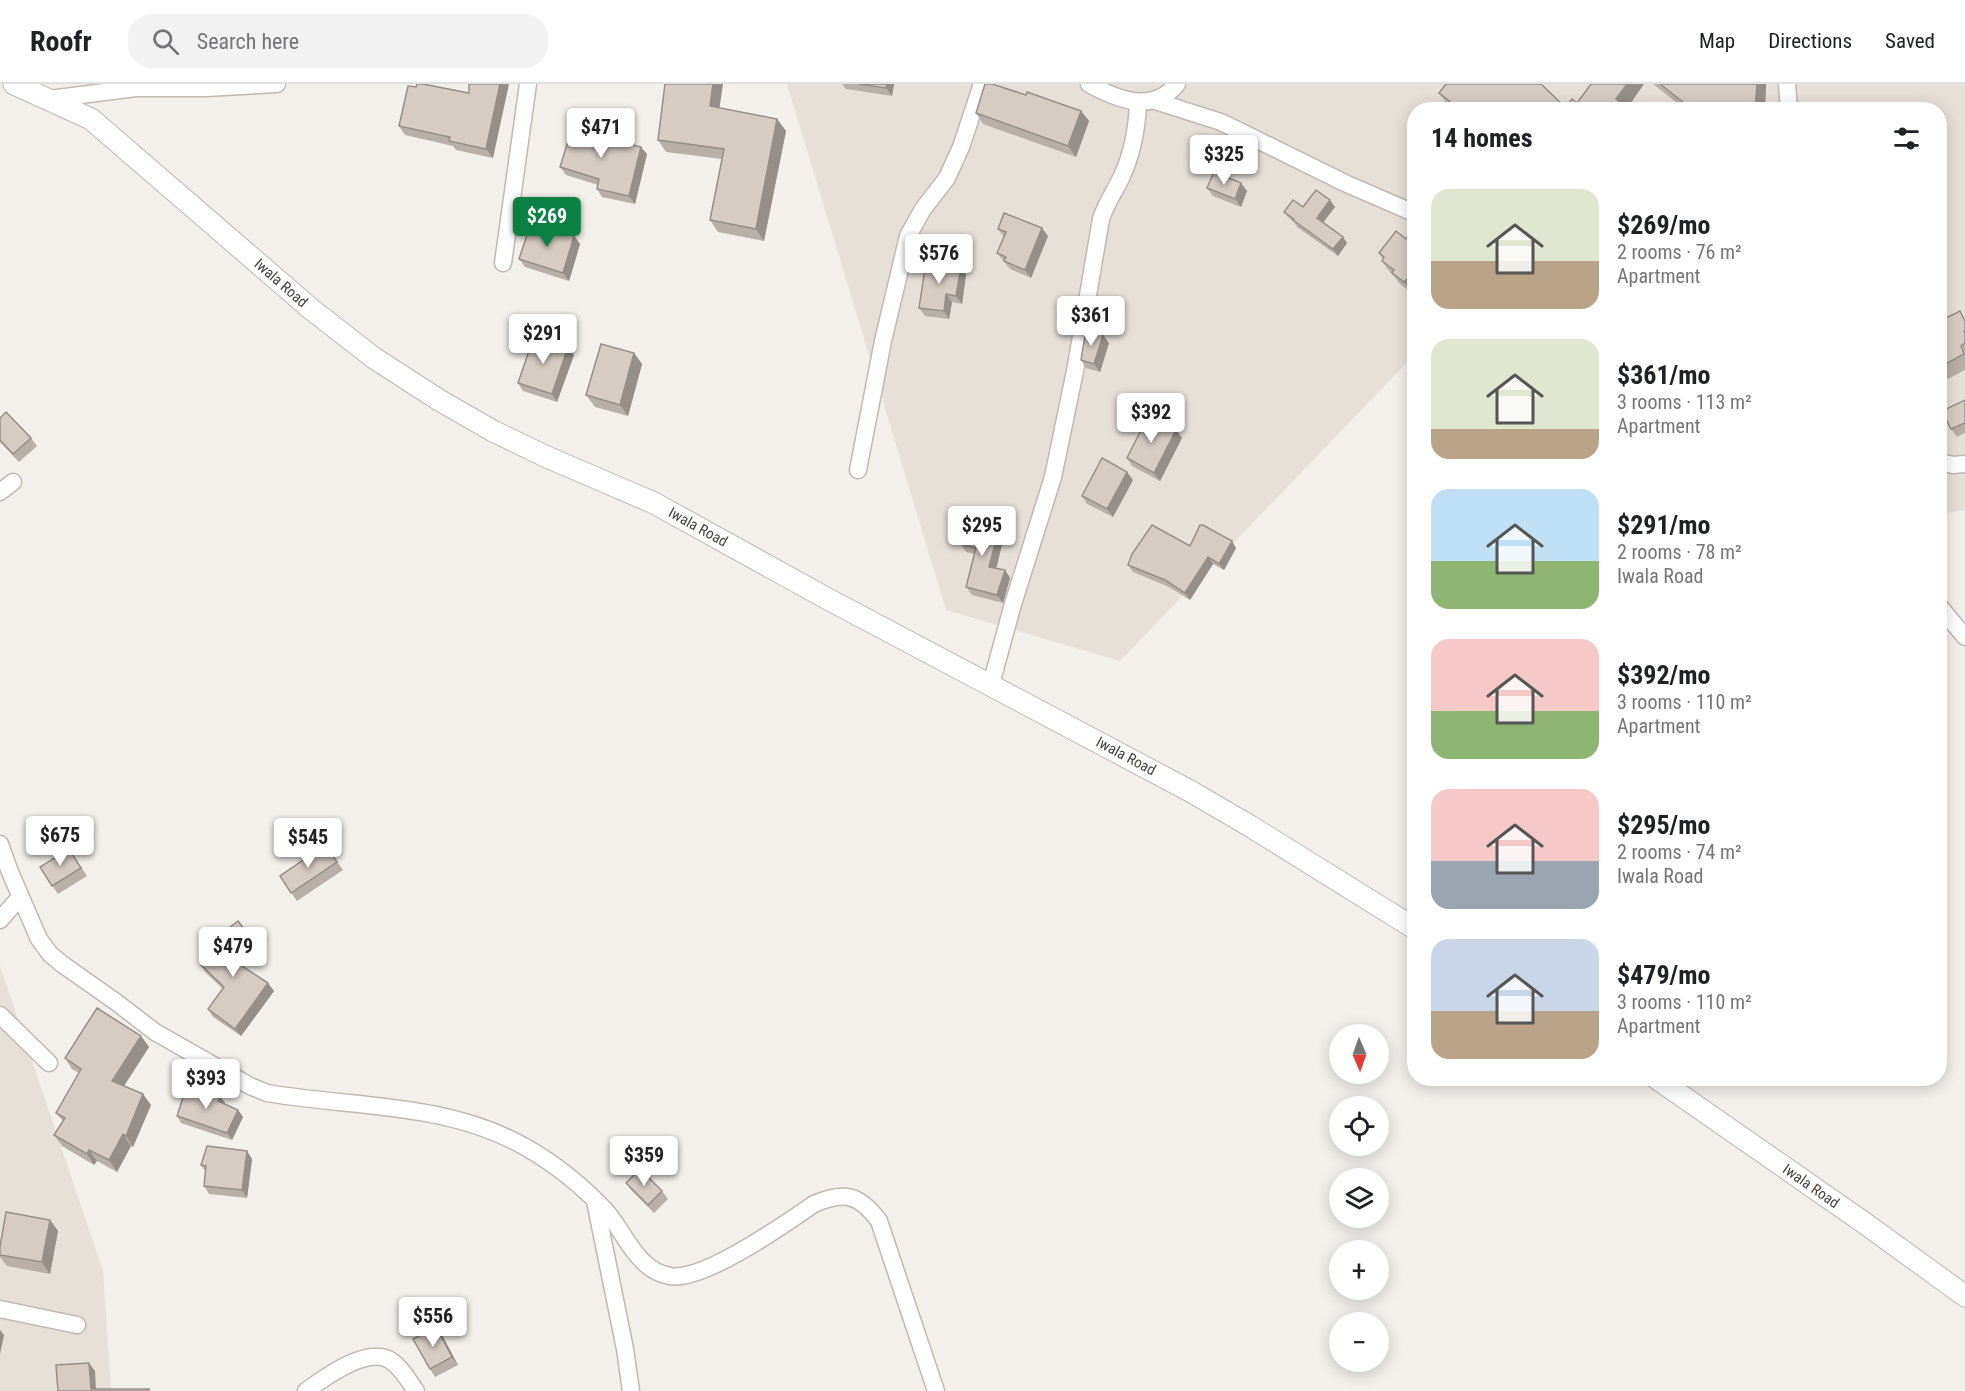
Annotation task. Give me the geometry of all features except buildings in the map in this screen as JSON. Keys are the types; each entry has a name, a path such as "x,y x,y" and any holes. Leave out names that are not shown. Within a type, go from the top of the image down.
{"street":[{"name":"Iwala Road","path":"14,84 91,119 311,309 374,358 439,400 547,457 654,503 826,598 1200,796 1407,924"},
{"path":"49,99 136,88 206,88 277,84"},
{"path":"503,263 528,84"},
{"path":"858,470 883,341 908,236 923,209 947,178 961,147 982,84"},
{"path":"1089,84 1100,90 1221,122 1347,184 1407,210"},
{"path":"1146,102 1164,97 1177,84"},
{"path":"1787,84 1788,102"},
{"path":"991,684 1013,604 1053,477 1064,429 1101,219 1107,201 1122,176 1146,102"},
{"path":"1947,464 1965,464"},
{"path":"1947,615 1965,637"},
{"path":"0,844 39,939 50,954 155,1032 250,1086 267,1093 393,1107 466,1122 528,1148 595,1201 618,1225 649,1268 667,1276 683,1277 706,1268 742,1250 814,1204 842,1197 858,1199 871,1210 879,1221 936,1391"},
{"path":"0,920 20,897"},
{"path":"0,1015 49,1063"},
{"name":"Iwala Road","path":"1668,1086 1965,1296"},
{"path":"595,1201 632,1391"},
{"path":"0,1309 77,1325"},
{"path":"306,1391 328,1375 354,1362 373,1356 388,1359 402,1370 416,1391"}],"shaded area":[{"path":"787,84 1965,84 1965,510 1947,513 1947,102 1407,102 1407,362 1120,661 946,610"},
{"path":"0,966 103,1271 111,1391 0,1391"}]}
